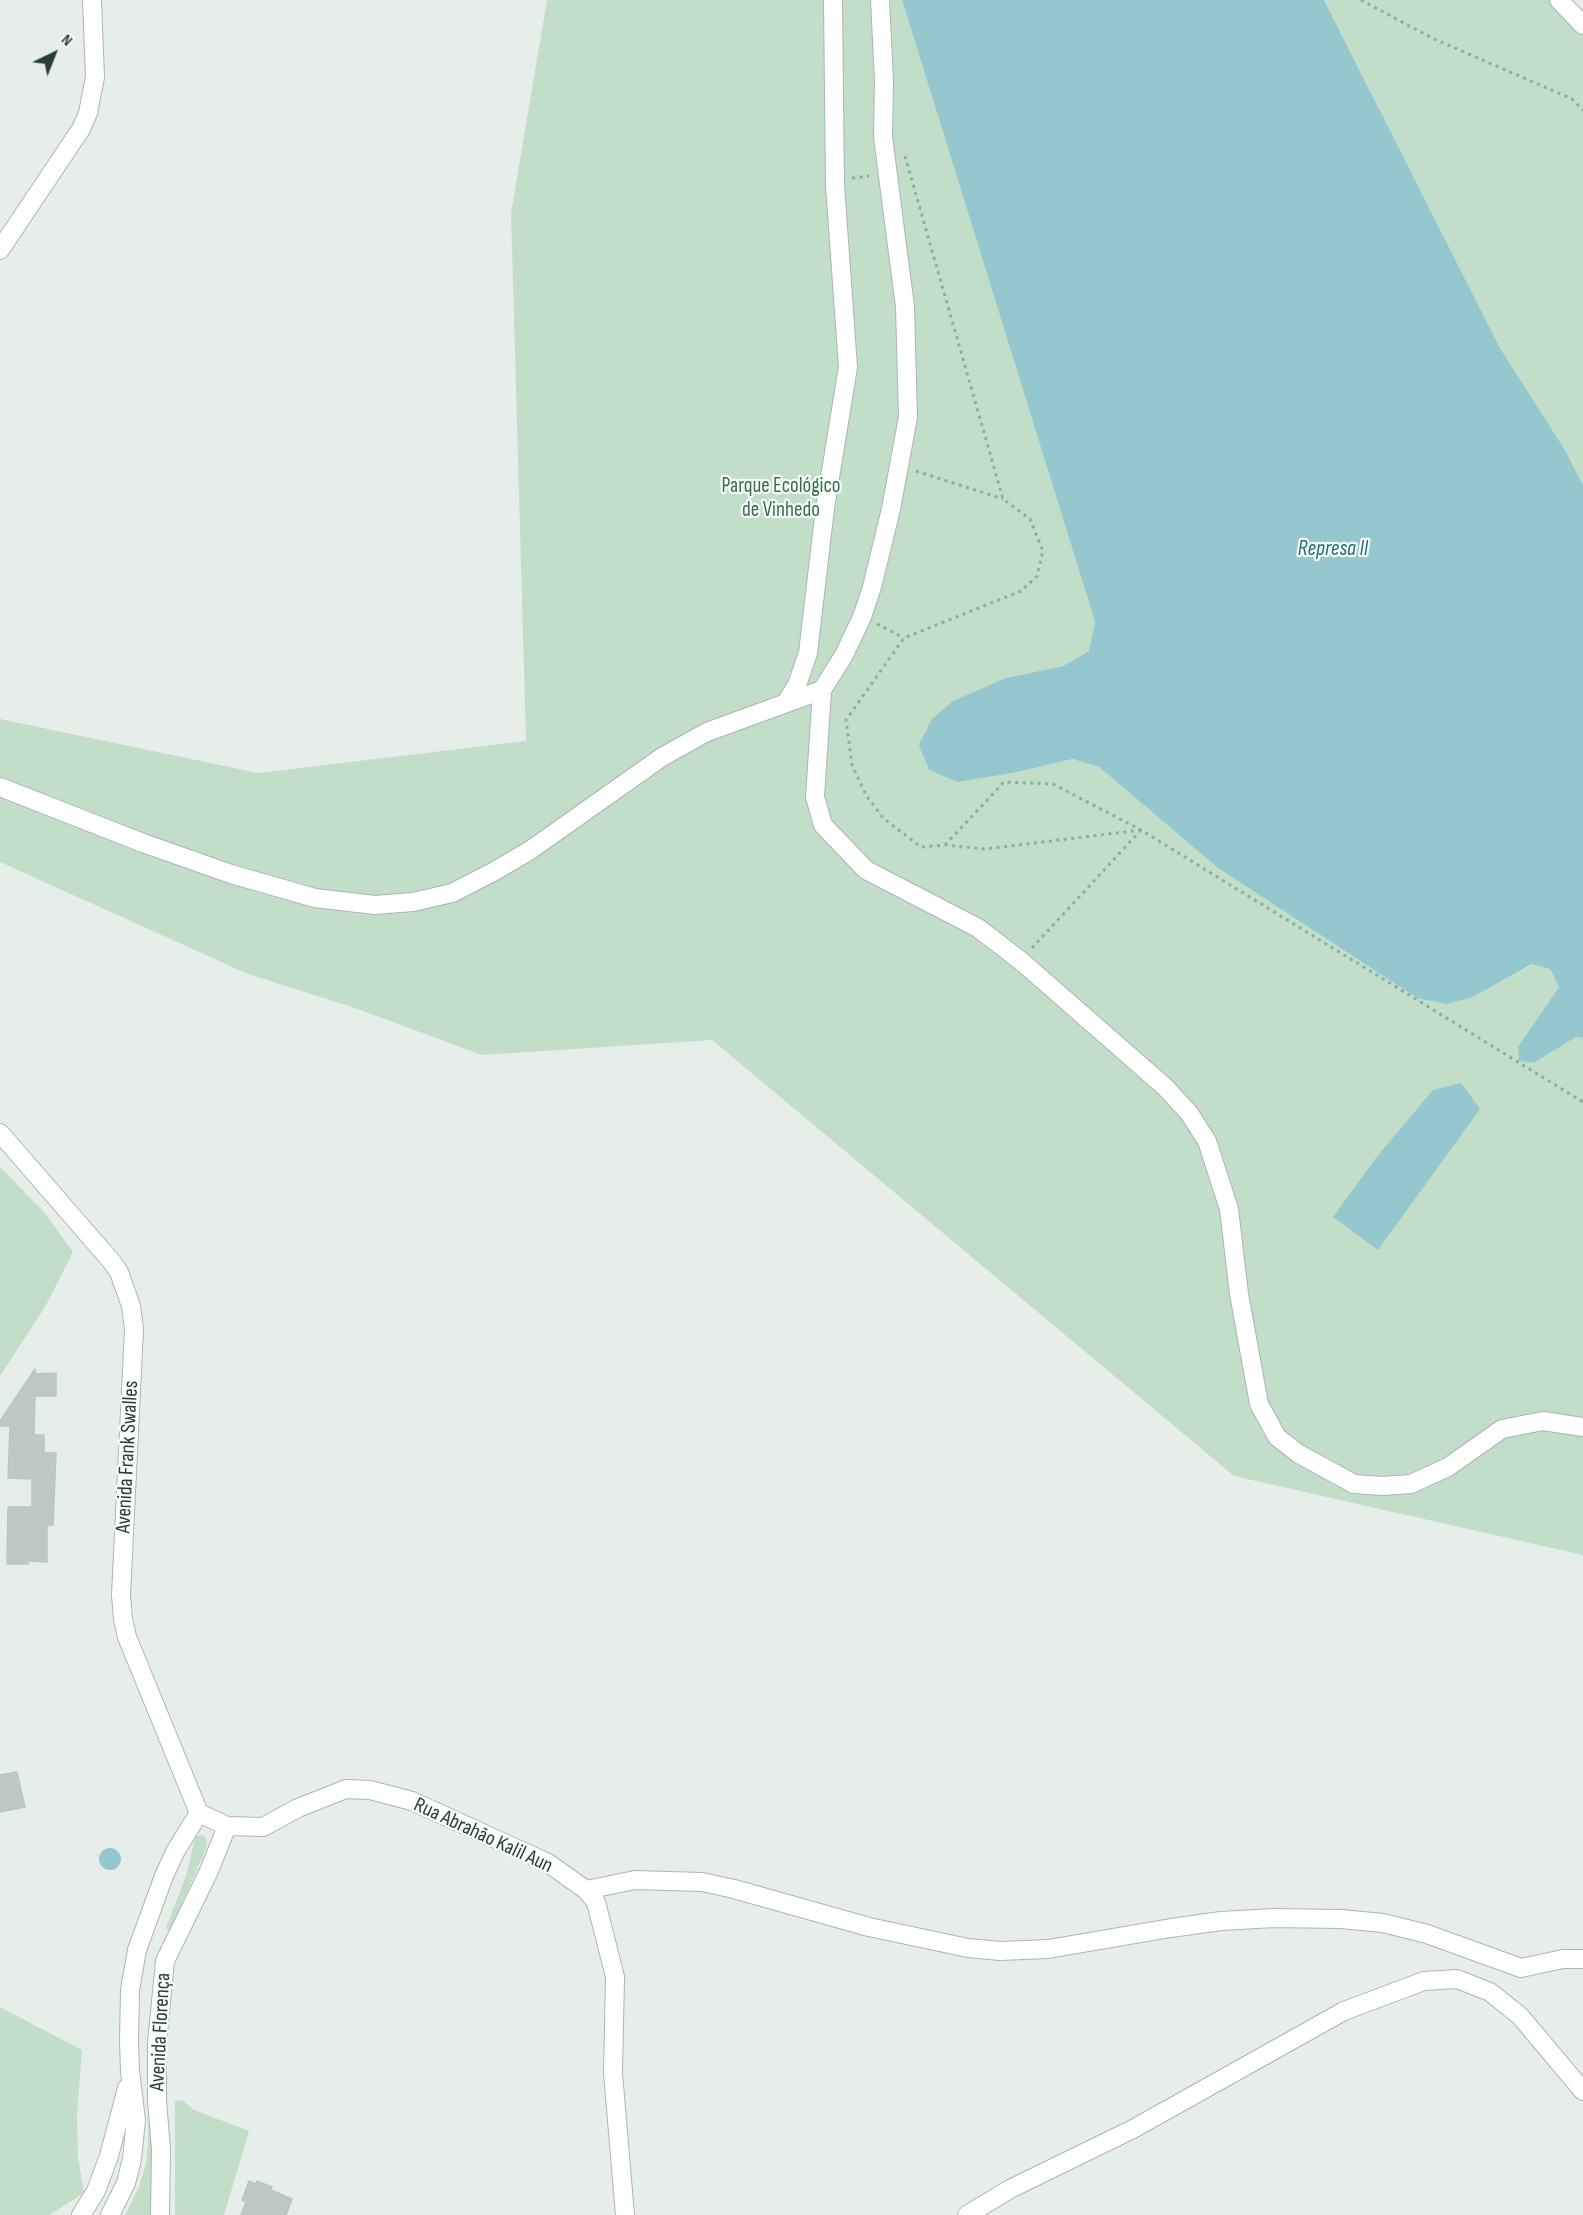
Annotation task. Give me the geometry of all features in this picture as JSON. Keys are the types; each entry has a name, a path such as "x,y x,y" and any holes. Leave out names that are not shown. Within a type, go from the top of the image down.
{"street":[{"path":"0,250 81,129 88,114 95,77 92,0"},
{"path":"786,703 797,685 808,653 825,508 848,367 835,179 833,0"},
{"path":"880,0 884,80 883,137 905,307 908,417 900,466 872,587 862,617 844,655 822,690 815,797 823,825 866,870 978,928 1021,961 1165,1087 1189,1113 1207,1141 1229,1209 1239,1294 1259,1404 1277,1437 1299,1454 1354,1484 1383,1486 1410,1484 1448,1467 1502,1429 1543,1421 1583,1427"},
{"path":"1559,0 1583,25"},
{"path":"0,787 143,843 231,874 315,898 375,905 414,902 452,893 494,872 529,851 662,757 707,732 822,690"},
{"name":"Avenida Frank Swalles","path":"0,1133 112,1262 119,1272 131,1305 134,1329 121,1595 123,1619 128,1637 199,1813"},
{"name":"Rua Abrahão Kalil Aun","path":"199,1813 227,1826 263,1827 298,1808 346,1789 370,1790 412,1801 548,1863 586,1890 596,1902 599,1910 615,1977 613,2073 625,2215"},
{"name":"Avenida Florença","path":"110,2215 126,2183 132,2159 136,2120 130,2071 129,1990 137,1950 164,1876 199,1813"},
{"name":"Avenida Florença","path":"160,2215 161,2149 157,2101 157,2043 165,1961 209,1870 227,1826"},
{"path":"586,1890 635,1880 702,1882 868,1927 968,1948 1000,1951 1048,1949 1181,1926 1274,1918 1341,1919 1383,1923 1427,1934 1521,1968 1563,1959 1583,1959"},
{"path":"137,1950 165,1961"},
{"path":"967,2215 1010,2189 1133,2129 1344,2011 1424,1981 1457,1979 1490,1992 1520,2016 1583,2091"},
{"path":"129,2041 157,2043"},
{"name":"Avenida Florença","path":"81,2215 96,2191 109,2156 130,2071"}],"path":[{"path":"1361,0 1432,38 1572,99 1583,110"},
{"path":"903,148 1003,499"},
{"path":"835,179 888,174"},
{"path":"900,466 1003,499 1030,519 1043,551 1037,576 1021,591 904,638 846,720 852,765 866,795 883,818 921,847 945,845 985,849 1141,830"},
{"path":"862,617 904,638"},
{"path":"945,845 1004,782 1053,784 1141,830 1583,1102"},
{"path":"1021,961 1141,830"}],"green space":[{"name":"Parque Ecológico de Vinhedo","path":"547,0 902,0 1095,622 1090,650 1063,666 1006,678 958,782 1013,773 1074,759 1099,767 1218,868 1417,998 1473,997 1533,964 1550,969 1559,987 1518,1048 1534,1063 1576,1037 1583,1038 1583,1555 1234,1476 712,1040 482,1055 355,1008 248,974 0,862 0,719 258,773 526,741 511,213"},
{"path":"1324,0 1556,0 1583,32 1583,485 1565,450 1500,348"},
{"path":"0,1167 44,1212 73,1252 45,1307 0,1376"},
{"path":"203,1835 207,1840 206,1849 171,1928 168,1930 166,1928 187,1873 195,1838"},
{"path":"0,2007 82,2050 77,2115 78,2157 84,2193 49,2215 0,2215"},
{"path":"149,2049 154,2204 150,2215 125,2215 139,2187 146,2164"},
{"path":"182,2100 194,2110 249,2131 224,2215 175,2215 175,2101"}],"water":[{"name":"Represa II","path":"902,0 1324,0 1500,348 1565,450 1583,485 1583,1038 1576,1037 1534,1063 1519,1061 1518,1047 1559,987 1550,969 1532,964 1473,997 1446,1004 1417,998 1218,868 1099,767 1073,759 1013,773 958,782 929,770 919,745 932,719 953,701 1006,678 1063,666 1089,651 1095,622"},
{"path":"1461,1083 1480,1109 1378,1250 1333,1217 1376,1158 1433,1090"},
{"path":"110,1848 118,1851 121,1859 118,1867 110,1870 102,1867 99,1859 102,1851"}],"building":[{"path":"35,1369 35,1374 56,1373 56,1396 35,1396 34,1435 44,1435 44,1453 56,1453 53,1525 47,1525 47,1562 28,1561 28,1564 7,1564 8,1507 32,1507 32,1479 8,1478 10,1426 0,1426 0,1421"},
{"path":"17,1772 25,1807 0,1812 0,1775"},
{"path":"249,2181 256,2184 257,2181 272,2187 271,2190 292,2199 286,2215 241,2215 246,2202 242,2200"}]}
